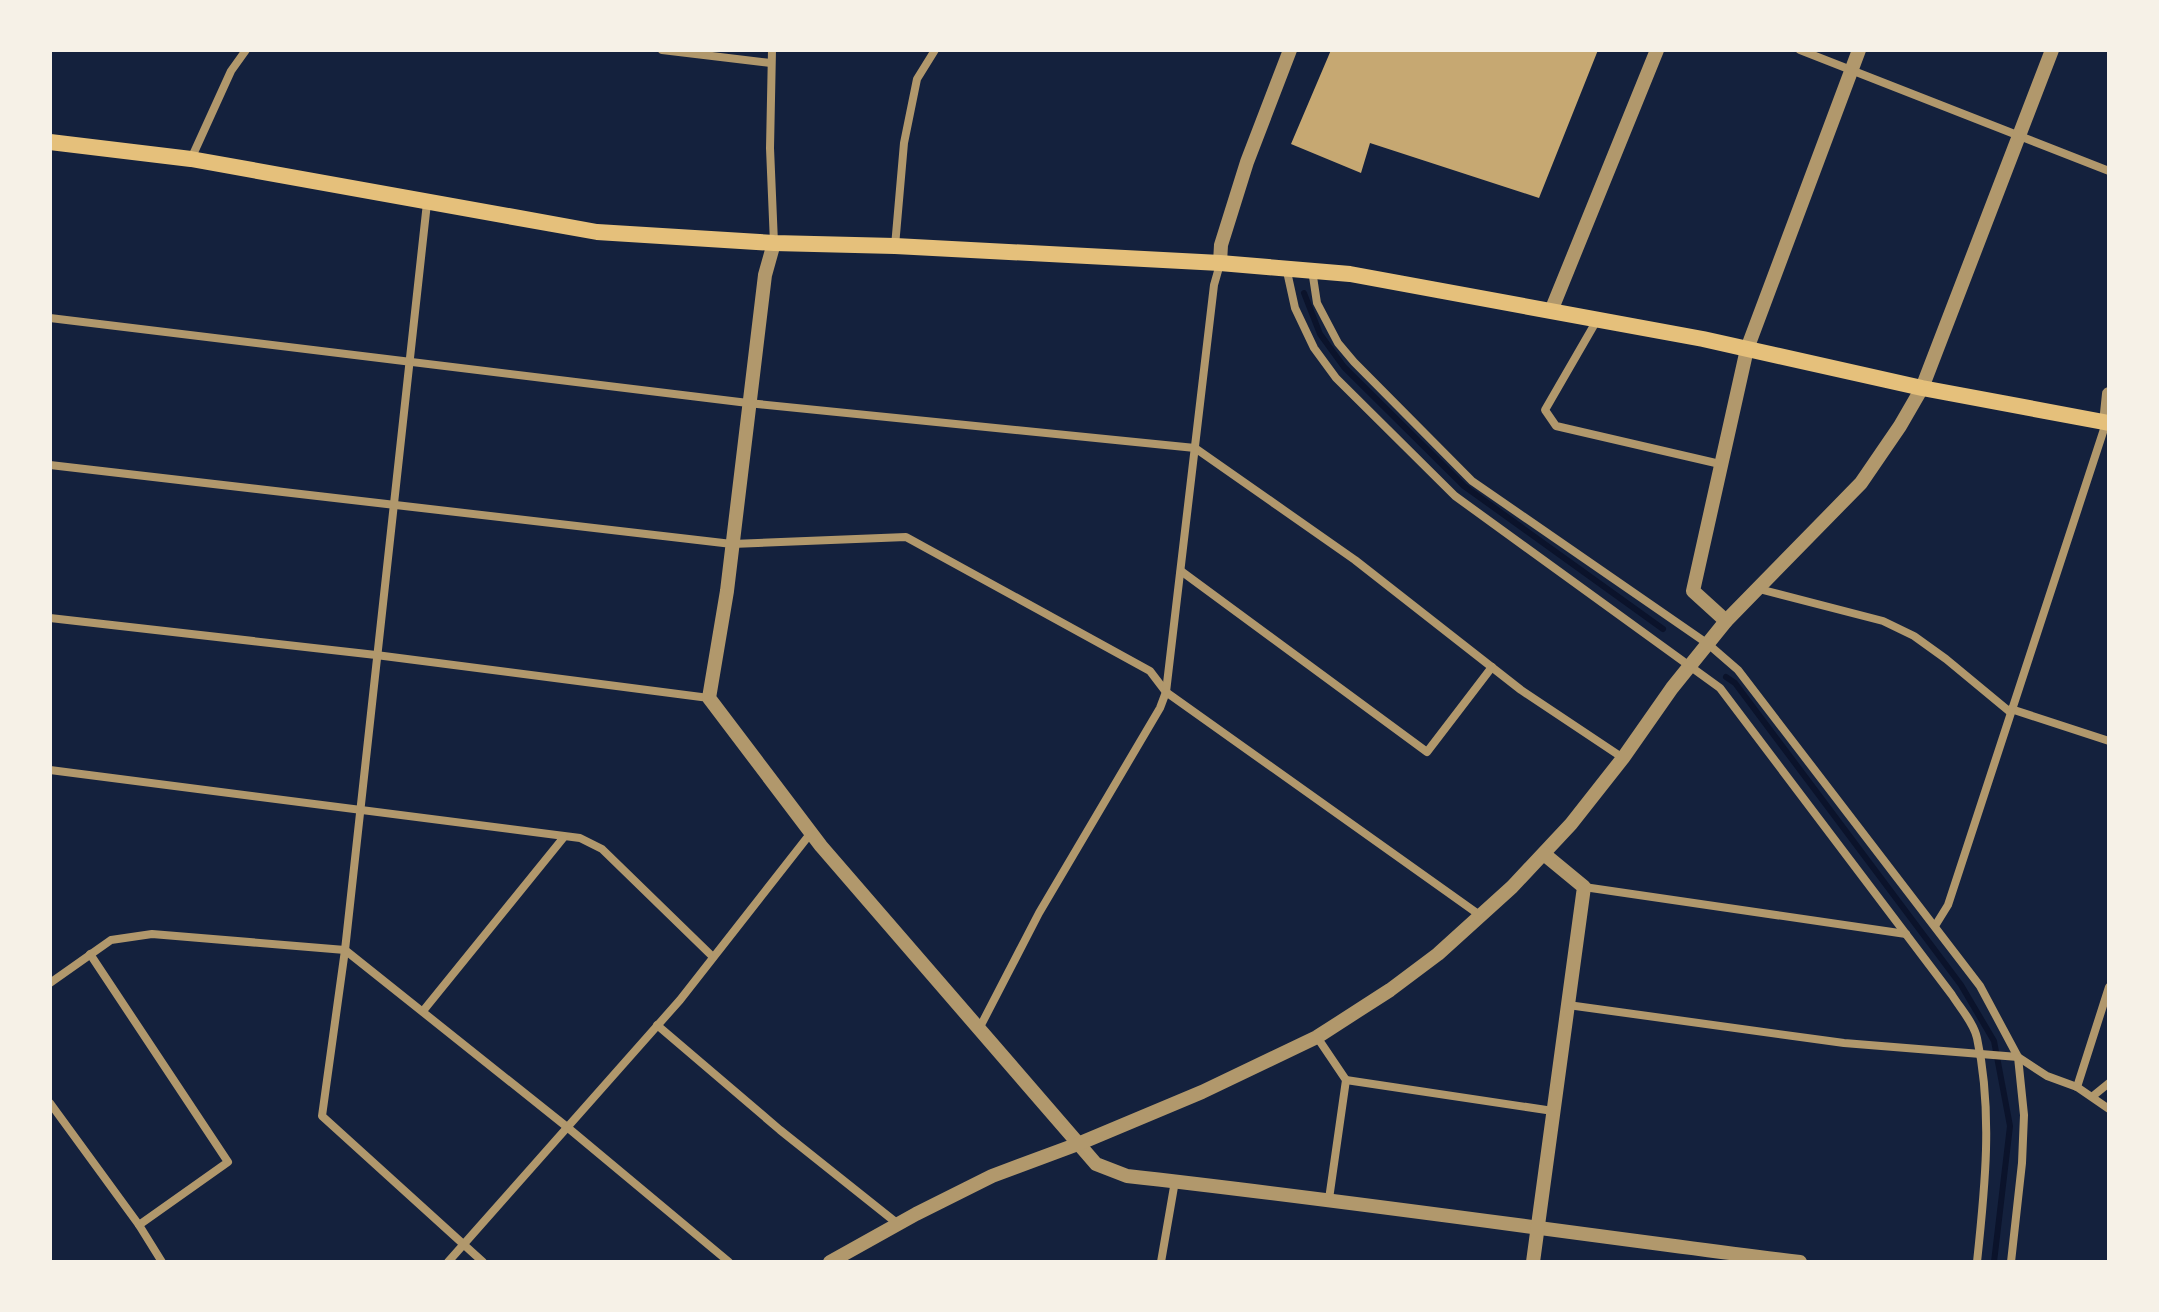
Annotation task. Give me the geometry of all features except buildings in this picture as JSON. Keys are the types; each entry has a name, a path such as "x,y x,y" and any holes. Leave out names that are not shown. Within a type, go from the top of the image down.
{"main road":[{"path":"50,142 191,159 597,232 1312,270 1403,283 1597,319 1922,388 2108,423"}],"street":[{"path":"191,159 231,71 246,50"},
{"path":"662,50 771,63"},
{"path":"772,50 770,148 774,243 765,275 732,544 709,698 810,834 1096,1164 1127,1176 1329,1199 1539,1230 1800,1262"},
{"path":"895,246 904,143 917,79 935,50"},
{"path":"980,1027 1039,913 1160,708 1166,692 1221,245 1247,162 1290,50"},
{"path":"1551,311 1657,50"},
{"path":"1800,50 2109,171"},
{"path":"1726,621 1693,591 1720,464 1747,349 1859,50"},
{"path":"830,1262 992,1176 1202,1092 1317,1037 1390,990 1482,917 1571,824 1726,621 1861,483 1900,426 1922,388 2052,50"},
{"path":"427,203 345,950 322,1116 483,1262"},
{"path":"1286,267 1295,308 1314,348 1336,378 1455,496 1720,688 1952,995 1977,1035 1984,1055 1986,1170 1977,1262"},
{"path":"1312,270 1317,303 1338,343 1472,481 1708,644 1738,670 1980,986 2015,1058 2024,1115 2011,1262"},
{"path":"50,318 748,403 1195,448 1355,560 1492,667 1623,758"},
{"path":"1597,319 1545,410 1556,426 1720,464"},
{"path":"1935,926 1948,905 2108,423 2109,394"},
{"path":"50,465 732,544 906,537 1150,671 1166,692 1482,917"},
{"path":"1181,571 1427,752 1492,667"},
{"path":"1759,589 1883,621 1914,636 2010,711 2109,741"},
{"path":"50,618 376,655 709,698"},
{"path":"50,770 580,838 602,849 713,957"},
{"path":"448,1262 657,1025 810,834"},
{"path":"423,1011 564,837"},
{"path":"1544,854 1584,887 1906,934"},
{"path":"1533,1262 1584,887"},
{"path":"50,983 111,940 152,934 345,950 567,1127 729,1262"},
{"path":"90,954 228,1162 139,1225"},
{"path":"2077,1087 2109,987"},
{"path":"1568,1005 1844,1043 2015,1058 2047,1076 2077,1087 2109,1109"},
{"path":"657,1025 780,1130 898,1224"},
{"path":"1317,1037 1346,1080 1329,1199"},
{"path":"1346,1080 1553,1111"},
{"path":"2093,1096 2109,1083"},
{"path":"50,1103 139,1225 162,1262"},
{"path":"1161,1262 1175,1181"}],"waterway":[{"path":"1304,293 1320,334 1344,367 1464,486 1663,629"},
{"path":"1726,677 1735,683 1961,985 1994,1041 2010,1126 1994,1262"}]}
